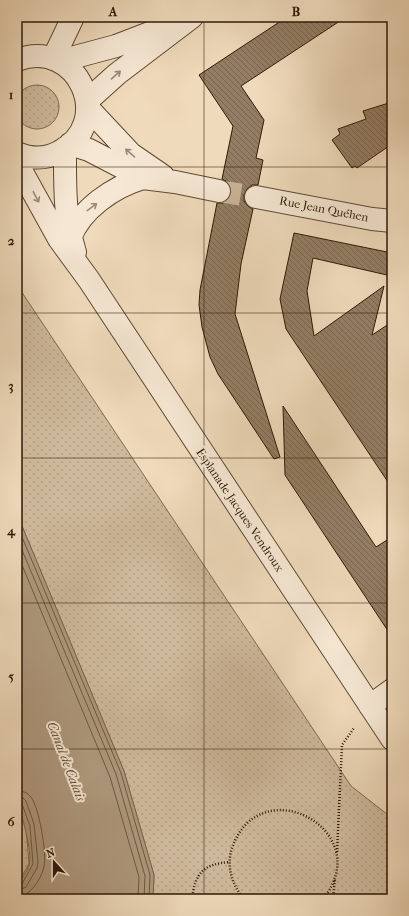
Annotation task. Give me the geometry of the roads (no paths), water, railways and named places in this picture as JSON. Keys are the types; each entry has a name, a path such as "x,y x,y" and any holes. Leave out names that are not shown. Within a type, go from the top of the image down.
{"street":[{"path":"57,60 73,17"},
{"path":"17,60 31,56 57,60 116,46 186,17"},
{"path":"87,104 117,74 192,17"},
{"path":"17,153 29,157 51,155 68,146 82,129 87,116 85,91 78,78 68,67 57,60"},
{"path":"87,104 131,154 175,182"},
{"path":"68,146 89,150 143,178 175,182 219,191"},
{"name":"Esplanade Jacques Vendroux","path":"68,146 64,194 70,238 75,253 89,280"},
{"name":"Esplanade Jacques Vendroux","path":"17,163 59,240 89,280 392,739"},
{"path":"70,238 78,222 89,209 126,185 143,178"},
{"name":"Rue Jean Quéhen","path":"256,197 392,221"},
{"path":"370,706 392,690"}],"water":[{"name":"Canal de Calais","path":"17,514 124,771 154,875 153,899 17,899 19,883 27,870 30,859 26,832 17,800"}],"tunnel":[{"path":"219,191 256,197"}]}
